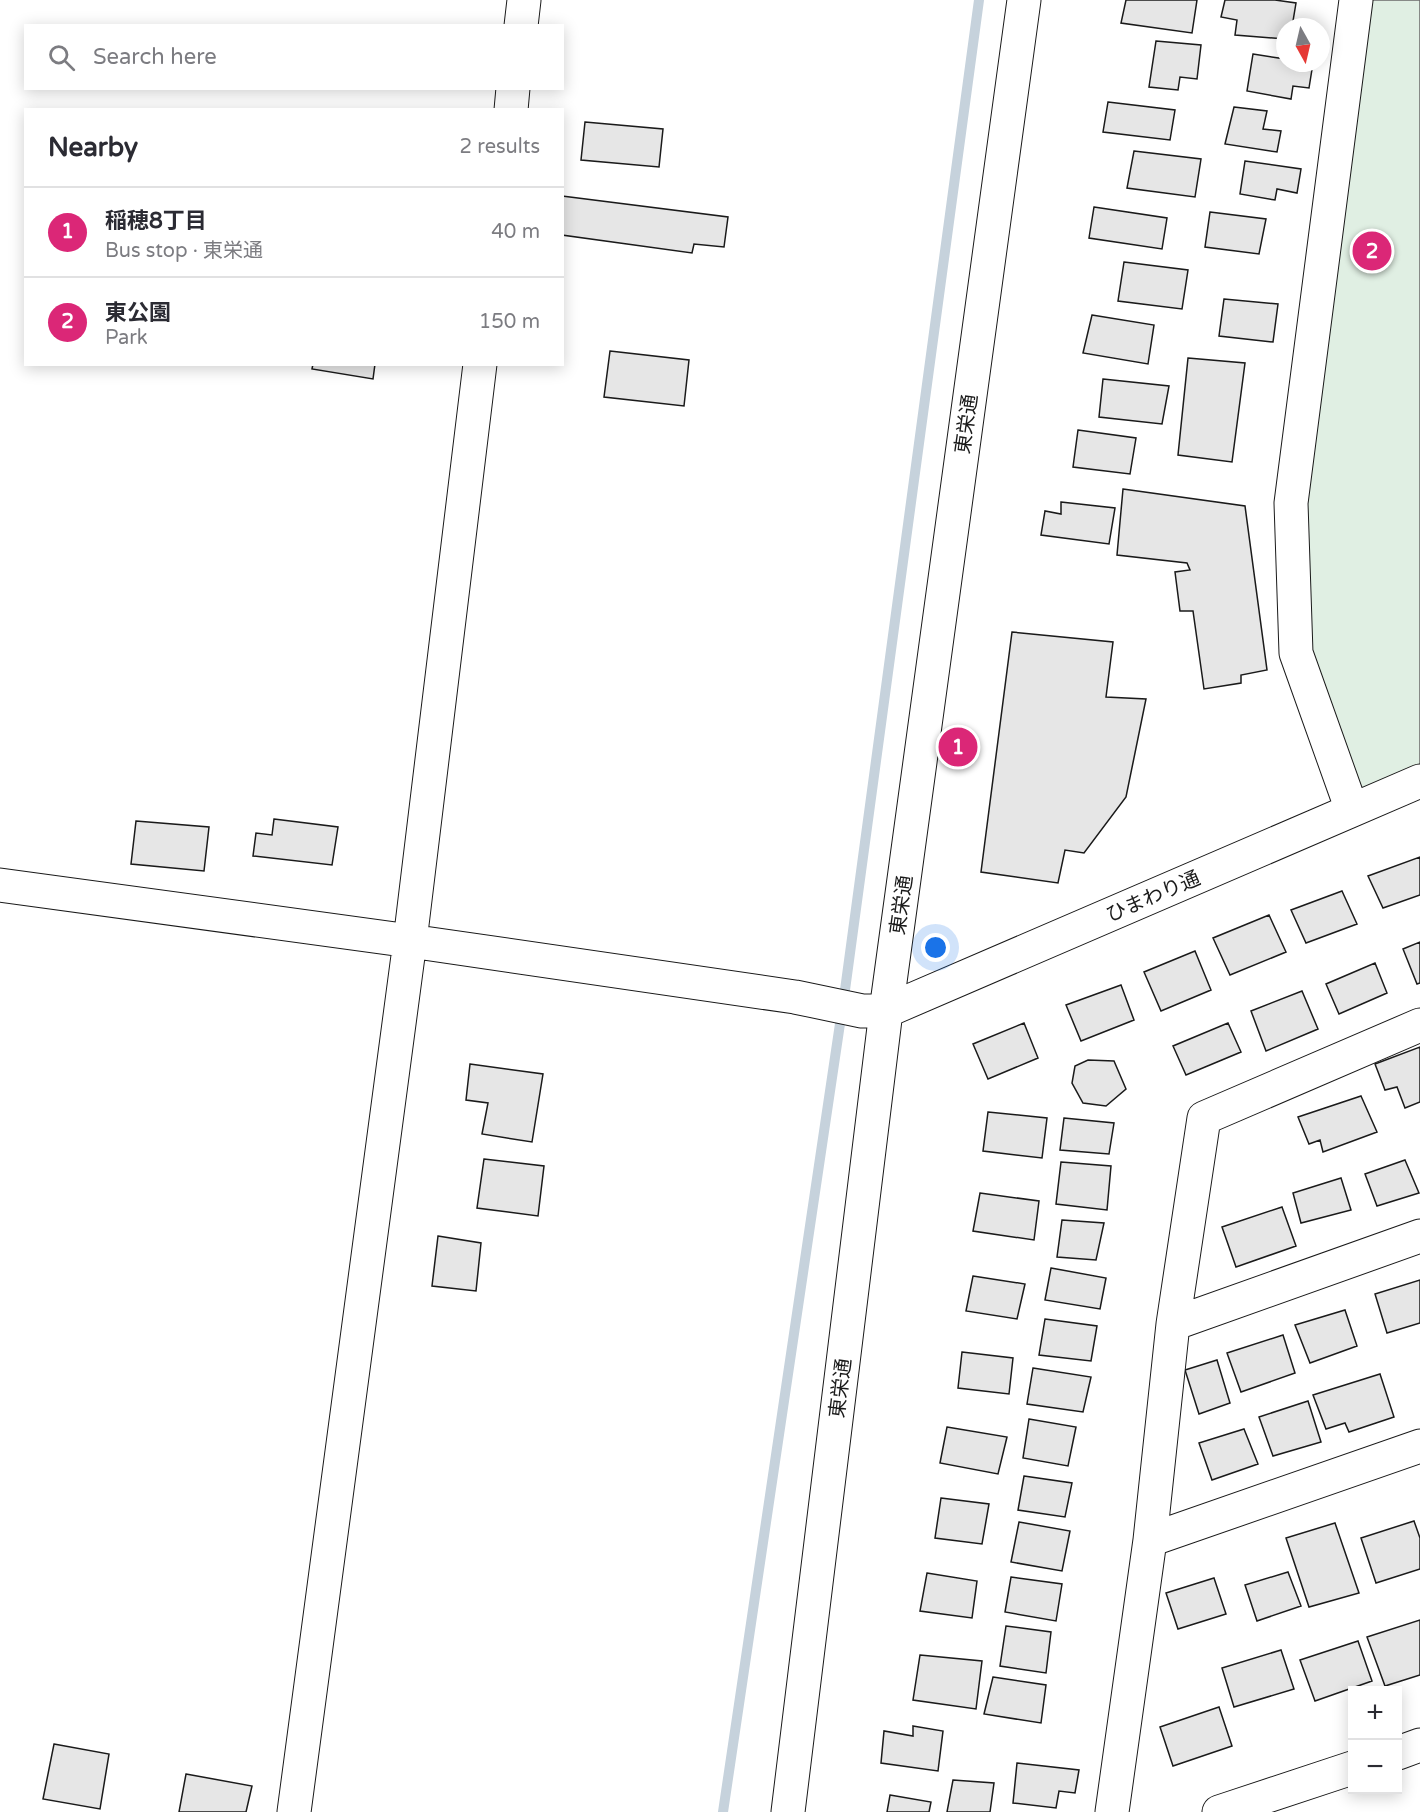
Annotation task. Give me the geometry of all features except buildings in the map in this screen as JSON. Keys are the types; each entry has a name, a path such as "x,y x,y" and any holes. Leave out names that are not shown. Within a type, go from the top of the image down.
{"street":[{"path":"521,24 524,0"},
{"name":"東栄通","path":"788,1812 874,1011 1024,0"},
{"path":"1352,810 1296,653 1291,503 1356,0"},
{"path":"511,108 513,90"},
{"path":"294,1812 410,941 480,366"},
{"name":"ひまわり通","path":"874,1011 1420,781"},
{"path":"0,885 410,941 795,997 874,1011"},
{"path":"1112,1812 1150,1540 1173,1324 1204,1118 1420,1025"},
{"path":"1173,1324 1420,1236"},
{"path":"1150,1540 1420,1446"},
{"path":"1402,1751 1420,1745"},
{"path":"1219,1812 1348,1769"}],"green space":[{"path":"1356,0 1420,0 1420,781 1352,810 1296,653 1291,503"}],"waterway":[{"path":"723,1812 845,990 979,0"}],"place":[{"name":"東公園","path":"1372,251"},
{"name":"稲穂8丁目","path":"958,747"}]}
